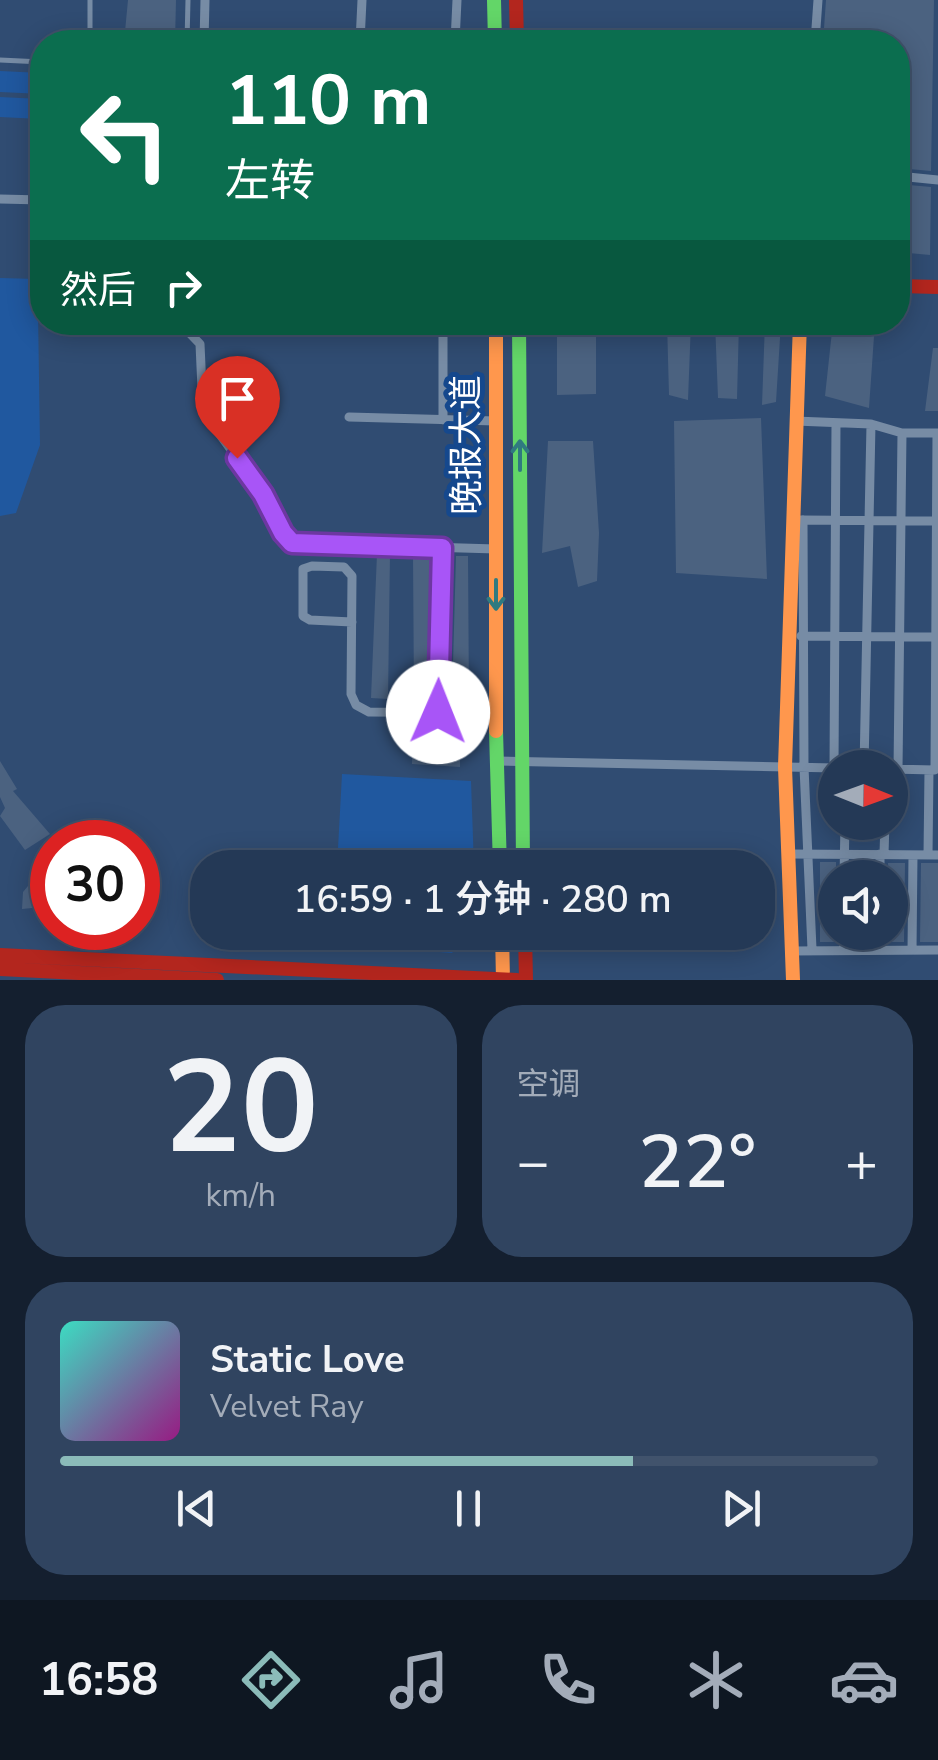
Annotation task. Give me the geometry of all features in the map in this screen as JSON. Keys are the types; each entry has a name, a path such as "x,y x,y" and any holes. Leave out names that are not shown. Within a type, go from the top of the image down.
{"main road":[{"path":"494,0 495,30"},
{"path":"516,0 517,30"},
{"path":"910,286 938,287"},
{"name":"晚报大道","path":"496,335 499,850"},
{"name":"晚报大道","path":"519,335 524,850"},
{"path":"793,980 785,767 794,636 799,335"},
{"path":"503,950 504,980"},
{"path":"525,950 526,980"},
{"path":"0,955 518,980"},
{"path":"0,970 216,980"}],"street":[{"path":"204,30 205,0"},
{"path":"361,30 362,0"},
{"path":"455,30 457,0"},
{"path":"817,30 818,0"},
{"path":"910,177 938,180"},
{"path":"0,199 30,200"},
{"path":"191,335 200,344 203,411 263,494 292,543 496,549"},
{"path":"443,335 443,420"},
{"path":"349,417 496,421"},
{"path":"788,854 933,855 938,433 902,433 871,424 795,421"},
{"path":"834,750 836,422"},
{"path":"864,750 871,424"},
{"path":"895,750 902,433"},
{"path":"797,520 937,521"},
{"path":"438,712 442,548"},
{"path":"352,622 310,620 303,616 303,569 348,569 352,576 352,622 351,694 356,705 369,712 496,713"},
{"path":"812,949 794,636 936,637"},
{"path":"496,761 818,767"},
{"path":"908,769 934,770"},
{"path":"844,840 844,860"},
{"path":"882,860 883,840"},
{"path":"912,855 912,950"},
{"path":"792,951 818,949"},
{"path":"908,950 938,950"}],"lane":[{"path":"90,0 90,30"},
{"path":"187,30 188,0"},
{"path":"0,60 30,61"}],"shaded area":[{"path":"0,71 30,72 30,93 0,92"},
{"path":"0,97 30,98 30,118 0,117"},
{"path":"0,278 30,279 30,335 38,335 40,445 16,513 0,516"},
{"path":"342,774 471,781 473,850 338,850"},
{"path":"412,950 455,950 452,953"}],"building":[{"path":"128,0 176,0 175,30 125,30"},
{"path":"826,0 934,0 931,171 910,169 910,30 824,30"},
{"path":"910,185 931,187 930,255 910,253"},
{"path":"557,335 596,335 596,394 557,395"},
{"path":"667,335 690,335 688,400 669,395"},
{"path":"716,335 739,335 737,399 718,398"},
{"path":"765,335 780,335 776,402 762,405"},
{"path":"832,335 874,335 869,408 825,396"},
{"path":"933,348 938,348 938,411 925,411"},
{"path":"761,418 767,579 676,573 674,421"},
{"path":"548,441 593,441 599,533 597,581 578,587 570,546 542,553"},
{"path":"377,554 390,554 388,699 371,698"},
{"path":"413,555 433,555 431,700 414,698"},
{"path":"456,556 468,556 469,703 452,700"},
{"path":"460,724 460,767 412,764 413,727"},
{"path":"0,761 17,789 13,791 38,820 30,820 30,847 25,850 0,816 5,808 0,797"},
{"path":"921,863 938,863 938,942 920,942"},
{"path":"30,884 30,908 22,909 23,892"}],"traffic: fast":[{"path":"494,0 495,30"},
{"path":"519,335 523,850"},
{"path":"496,731 499,850"}],"traffic: slow":[{"path":"496,335 496,731"},
{"path":"793,980 785,767 800,335"},
{"path":"502,950 503,980"}],"traffic: jam":[{"path":"516,0 517,30"},
{"path":"910,286 938,287"},
{"path":"525,950 526,980"},
{"path":"0,955 517,980"},
{"path":"0,969 217,980"}],"route":[{"path":"237,458 292,543 442,548 438,712"}]}
